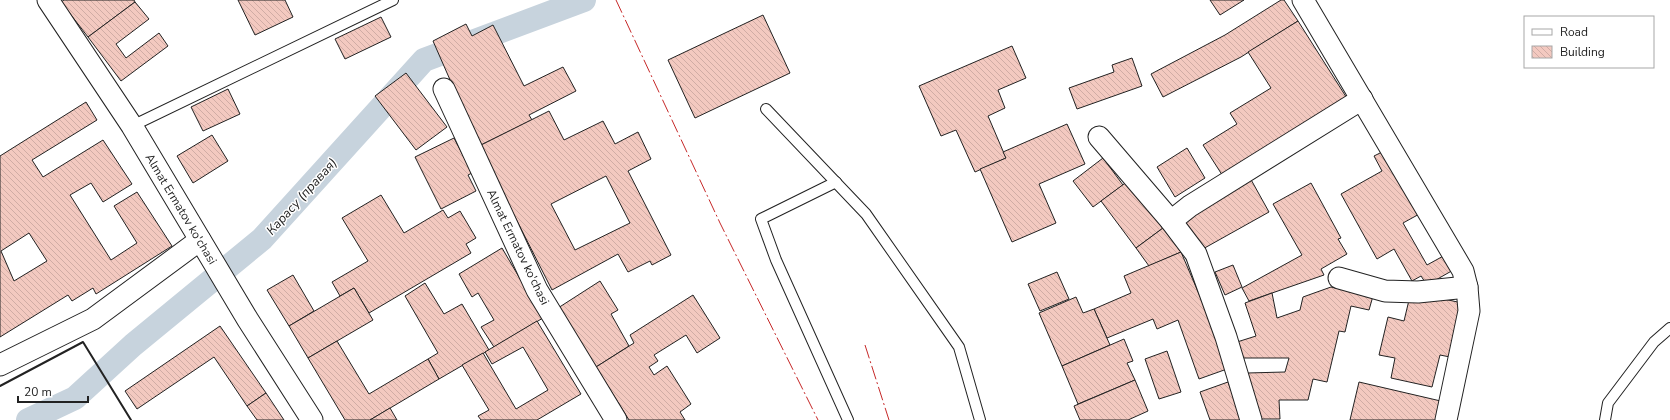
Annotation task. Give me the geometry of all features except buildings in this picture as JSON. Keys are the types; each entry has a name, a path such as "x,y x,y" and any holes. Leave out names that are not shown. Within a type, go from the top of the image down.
{"street":[{"name":"Almat Ermatov ko'chasi","path":"48,0 132,126 248,320 312,420"},
{"path":"1303,0 1463,272 1467,287 1469,311 1446,420"},
{"name":"Almat Ermatov ko'chasi","path":"444,89 537,290 616,420"},
{"path":"1171,222 1190,206 1362,99"},
{"path":"1099,137 1196,254 1226,337 1251,420"},
{"path":"0,365 93,318 203,244"},
{"path":"1339,278 1385,291 1418,292 1467,287"}],"lane":[{"path":"132,126 393,0"},
{"path":"766,109 866,214 959,347 980,420"},
{"path":"836,182 761,219 776,260 848,420"},
{"path":"1605,420 1608,404 1654,342 1670,328"}],"waterway":[{"name":"Карасу (правая)","path":"28,420 75,398 133,345 262,239 424,60 584,0"}],"wall":[{"path":"0,386 83,342 131,420"}],"power":[{"path":"616,0 720,223 818,420"},
{"path":"865,345 889,420"}]}
